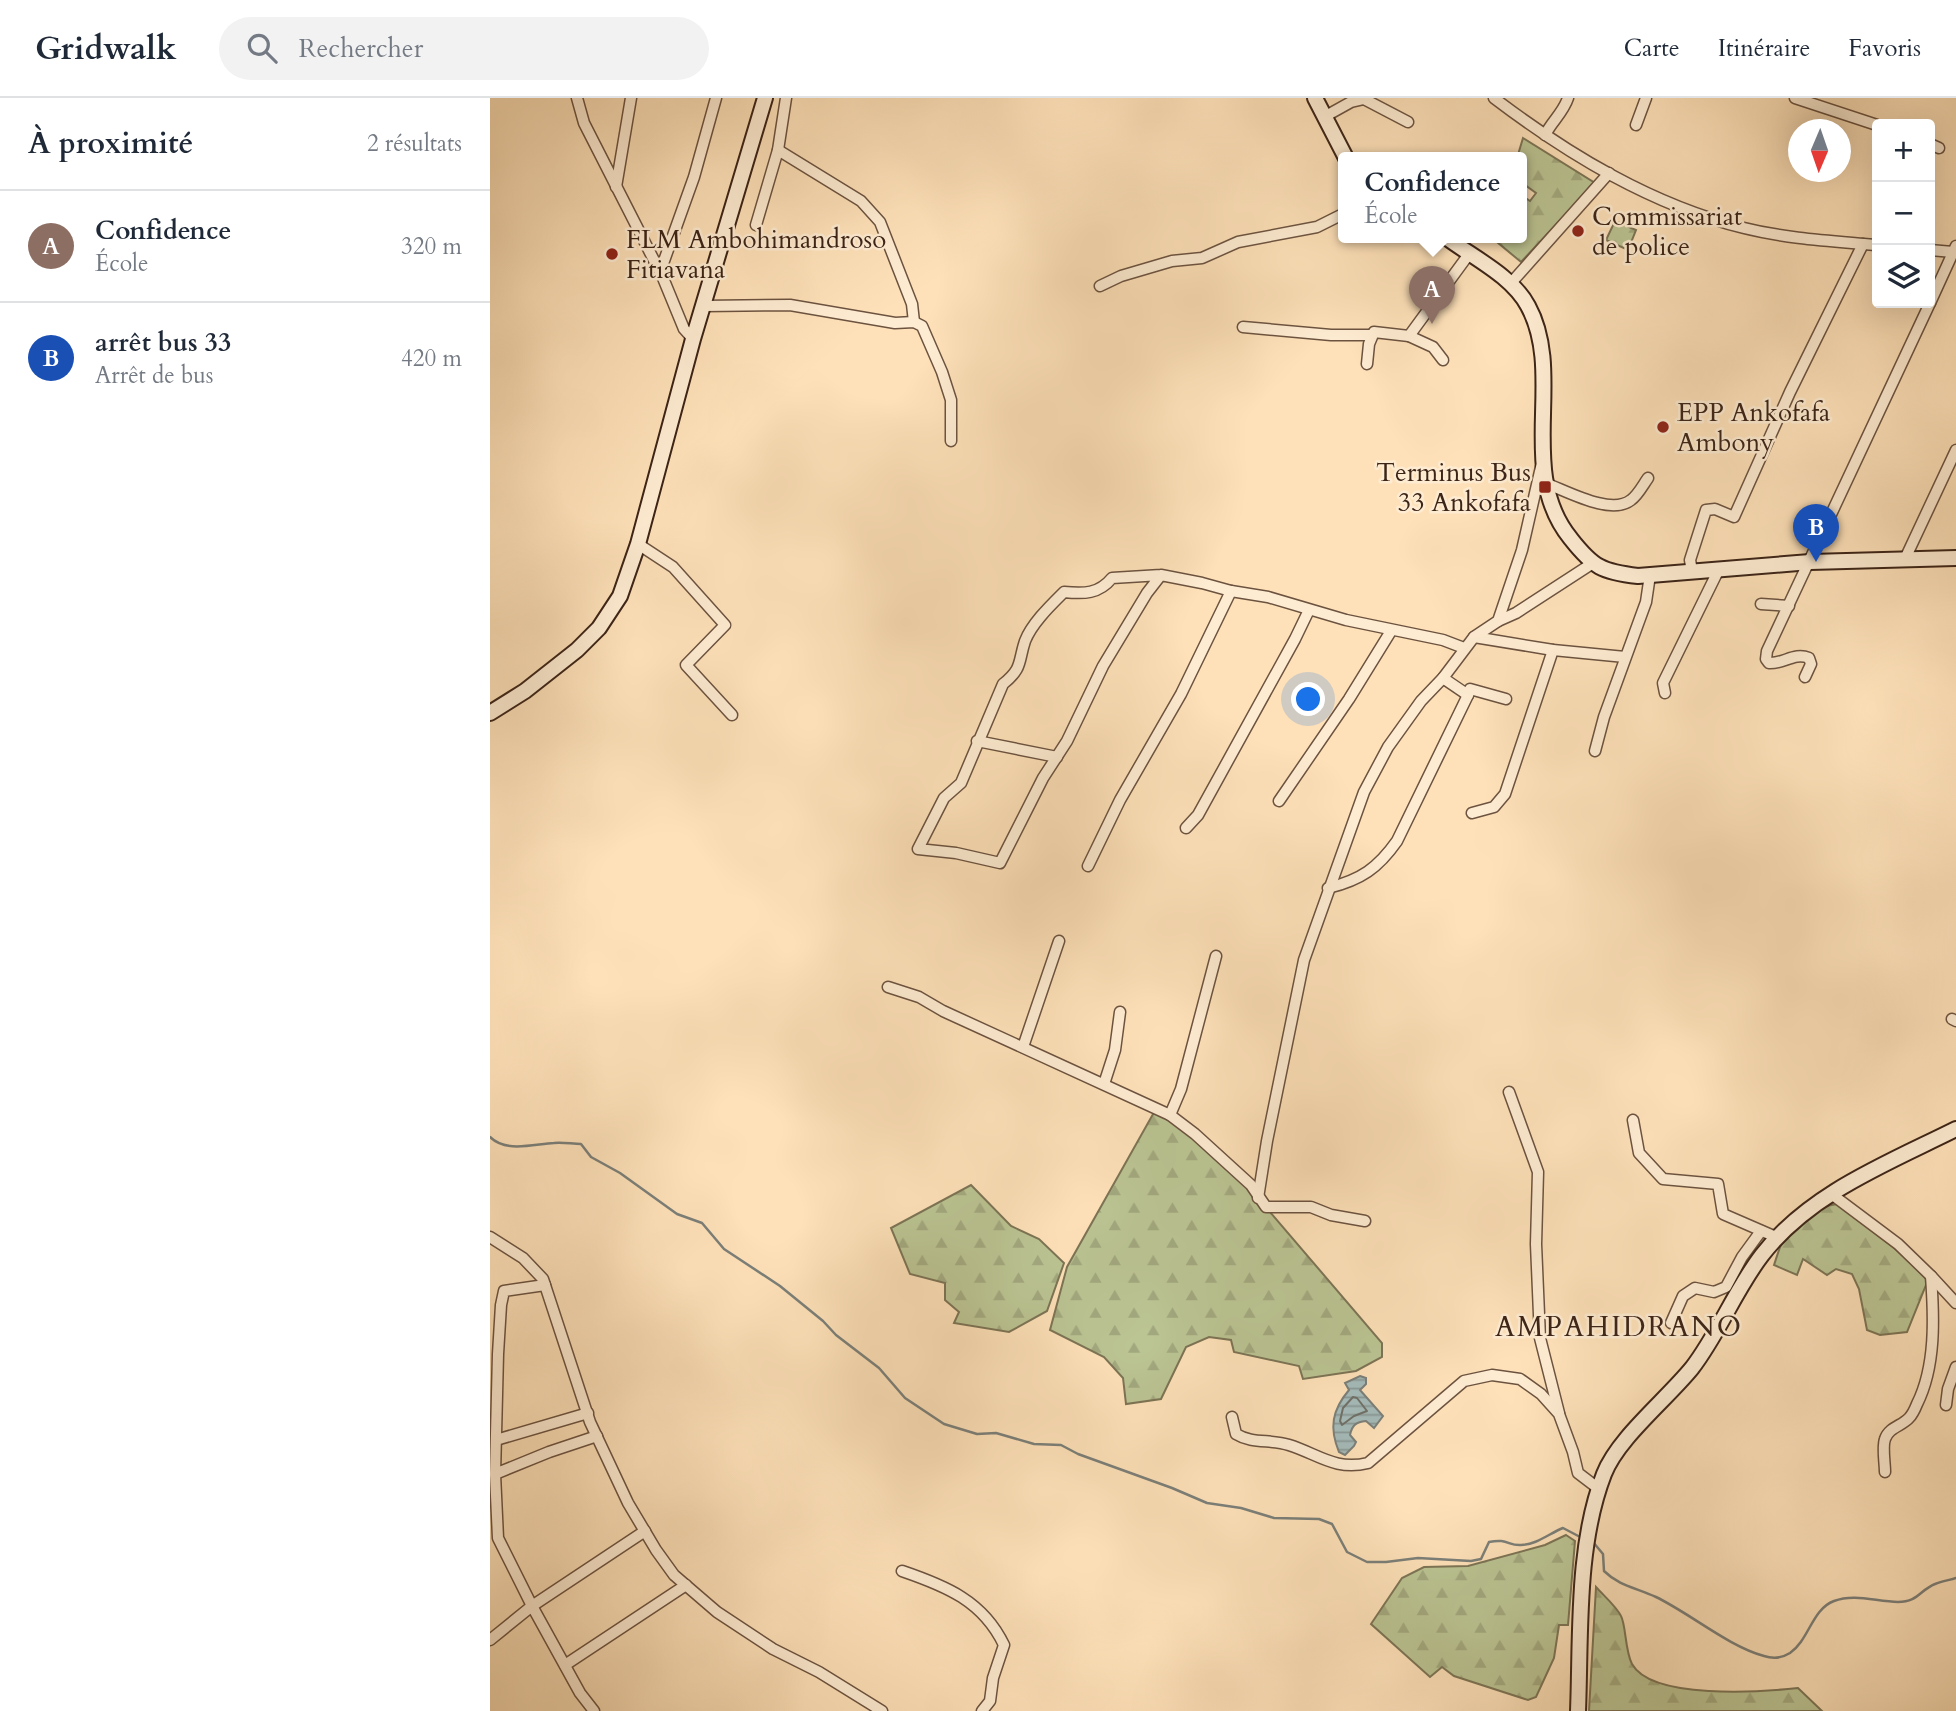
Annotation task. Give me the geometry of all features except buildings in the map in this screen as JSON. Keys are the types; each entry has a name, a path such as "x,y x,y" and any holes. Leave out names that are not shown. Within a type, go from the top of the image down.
{"street":[{"path":"577,98 584,122 616,189 660,272 684,329 693,339"},
{"path":"616,189 631,98"},
{"path":"660,272 694,177 716,98"},
{"path":"490,713 525,691 577,650 599,628 620,596 638,544 693,339 765,98"},
{"path":"756,225 778,150 786,98"},
{"path":"1314,98 1343,152"},
{"path":"1494,98 1545,135 1656,198 1747,229 1803,239 1872,245"},
{"path":"1545,135 1549,126 1561,115 1568,98"},
{"path":"1636,125 1646,98"},
{"path":"1795,98 1872,123"},
{"path":"1324,117 1351,102 1364,99 1408,122"},
{"path":"778,150 861,201 880,222 912,304 914,322"},
{"path":"1511,283 1609,173"},
{"path":"1100,286 1121,275 1172,261 1202,258 1238,242 1317,227 1338,217"},
{"path":"1454,243 1511,283 1532,314 1543,358 1541,431 1545,483 1560,526 1593,563 1611,573 1650,575 1810,562 1956,558"},
{"path":"1692,572 1690,560 1706,510 1715,509 1734,517 1790,392 1863,244"},
{"path":"1935,250 1955,249 1935,292"},
{"path":"1409,336 1469,254"},
{"path":"704,306 790,305 895,323 914,322 922,326 951,400 951,441"},
{"path":"1805,677 1811,664 1809,658 1799,655 1774,664 1766,659 1767,651 1928,308"},
{"path":"1243,327 1331,335 1371,335 1374,332 1383,332 1409,336 1433,347 1443,360"},
{"path":"1367,364 1371,335"},
{"path":"1903,561 1956,450"},
{"path":"1498,621 1522,550 1543,457"},
{"path":"1545,483 1609,507 1621,506 1633,499 1648,478"},
{"path":"638,544 673,567 725,625 686,665 732,715"},
{"path":"1258,1198 1304,960 1364,792 1388,747 1421,701 1443,678 1474,637 1593,563"},
{"path":"1665,693 1663,683 1719,569"},
{"path":"1161,575 1147,593 1103,666 1067,741 1043,778 1000,863 956,853 918,849 944,799 961,783 1003,684 1016,674 1026,639 1049,607 1064,592 1081,594 1102,590 1112,579 1161,575 1268,597 1391,631 1443,640 1464,648"},
{"path":"1595,751 1646,602 1650,575"},
{"path":"1088,866 1120,800 1181,694 1231,591"},
{"path":"1761,604 1789,606"},
{"path":"1186,828 1198,815 1296,639 1309,610"},
{"path":"1279,801 1349,699 1391,631"},
{"path":"1474,637 1553,650 1625,657"},
{"path":"1472,813 1493,807 1505,794 1553,650"},
{"path":"1443,678 1468,695"},
{"path":"1328,888 1366,874 1383,861 1397,841 1470,689 1506,699"},
{"path":"977,741 1057,757"},
{"path":"1023,1047 1059,941"},
{"path":"1170,1115 1181,1089 1216,957"},
{"path":"888,988 919,997 943,1011 1170,1115 1251,1185 1266,1208 1311,1207 1331,1215 1365,1221"},
{"path":"1104,1084 1115,1050 1121,1012"},
{"path":"1509,1093 1538,1172 1536,1244 1540,1338 1559,1414 1578,1473 1599,1489"},
{"path":"1633,1120 1639,1153 1663,1179 1718,1184 1723,1214 1776,1237"},
{"path":"1578,1711 1588,1539 1599,1489 1605,1472 1618,1451 1693,1366 1760,1257 1776,1237 1830,1193 1956,1129"},
{"path":"1830,1193 1898,1244 1956,1303"},
{"path":"1671,1323 1684,1296 1695,1289 1714,1292 1726,1287 1742,1257 1761,1231"},
{"path":"490,1237 523,1258 545,1284 597,1436 628,1503 674,1575 717,1612 773,1649 819,1672 882,1711"},
{"path":"1885,1472 1884,1439 1893,1428 1908,1420 1918,1404 1927,1378 1934,1330 1931,1276"},
{"path":"545,1284 505,1291 501,1305 495,1474 498,1538 580,1693 594,1711"},
{"path":"1946,1405 1948,1388 1956,1367"},
{"path":"1232,1417 1236,1434 1244,1440 1287,1444 1333,1464 1353,1467 1368,1463 1464,1381 1492,1375 1520,1379 1541,1394 1559,1414"},
{"path":"496,1440 588,1413"},
{"path":"495,1474 597,1436"},
{"path":"490,1640 532,1606 645,1531"},
{"path":"902,1571 926,1579 969,1600 999,1633 1004,1645 993,1678 990,1701 982,1711"},
{"path":"565,1665 686,1585"}],"green space":[{"path":"1523,138 1595,183 1521,262 1498,243 1527,243 1527,199 1530,201 1536,193 1527,186 1527,152 1519,152"},
{"path":"1615,221 1636,230 1628,250 1606,240"},
{"path":"1157,1107 1251,1185 1258,1198 1382,1343 1382,1357 1356,1371 1303,1379 1299,1366 1234,1352 1231,1340 1209,1337 1186,1347 1161,1399 1126,1404 1123,1378 1104,1357 1050,1330 1067,1267"},
{"path":"971,1185 1011,1226 1039,1239 1064,1263 1047,1311 1009,1332 954,1323 959,1312 945,1300 945,1283 910,1274 891,1228"},
{"path":"1837,1204 1898,1251 1928,1280 1907,1332 1880,1335 1867,1330 1859,1289 1852,1274 1836,1269 1827,1275 1803,1259 1797,1275 1774,1265 1784,1237 1794,1225 1815,1211"},
{"path":"1566,1535 1575,1541 1568,1625 1559,1625 1554,1658 1536,1697 1528,1700 1454,1676 1442,1667 1430,1677 1371,1624 1402,1578 1424,1567 1468,1566 1545,1545"},
{"path":"1596,1587 1621,1616 1630,1659 1643,1676 1661,1684 1709,1691 1798,1688 1822,1711 1589,1711"}],"water":[{"path":"1360,1376 1366,1378 1366,1384 1360,1390 1383,1416 1374,1428 1366,1421 1355,1425 1350,1435 1356,1442 1345,1455 1339,1452 1336,1443 1334,1420 1339,1405 1349,1390 1345,1383"}],"waterway":[{"path":"490,1137 504,1145 512,1146 581,1144 591,1157 620,1173 677,1214 702,1223 724,1249 780,1286 879,1368 905,1398 944,1424 977,1434 996,1433 1034,1444 1061,1445 1207,1503 1241,1508 1274,1518 1319,1519 1332,1524 1347,1552 1367,1562 1418,1558 1471,1561 1481,1559 1489,1542 1527,1544 1563,1528 1584,1539"},
{"path":"1593,1542 1603,1554 1604,1571 1616,1580 1656,1597 1737,1645 1771,1658 1790,1653 1802,1641 1815,1618 1834,1601 1858,1598 1905,1601 1915,1598 1935,1584 1956,1578"}],"place":[{"name":"Commissariat de police","path":"1578,231"},
{"name":"FLM Ambohimandroso Fitiavana","path":"612,254"},
{"name":"Confidence","path":"1432,324"},
{"name":"EPP Ankofafa Ambony","path":"1663,427"},
{"name":"Terminus Bus 33 Ankofafa","path":"1545,487"},
{"name":"arrêt bus 33","path":"1816,562"}],"district":[{"name":"AMPAHIDRANO","path":"1619,1326"}]}
